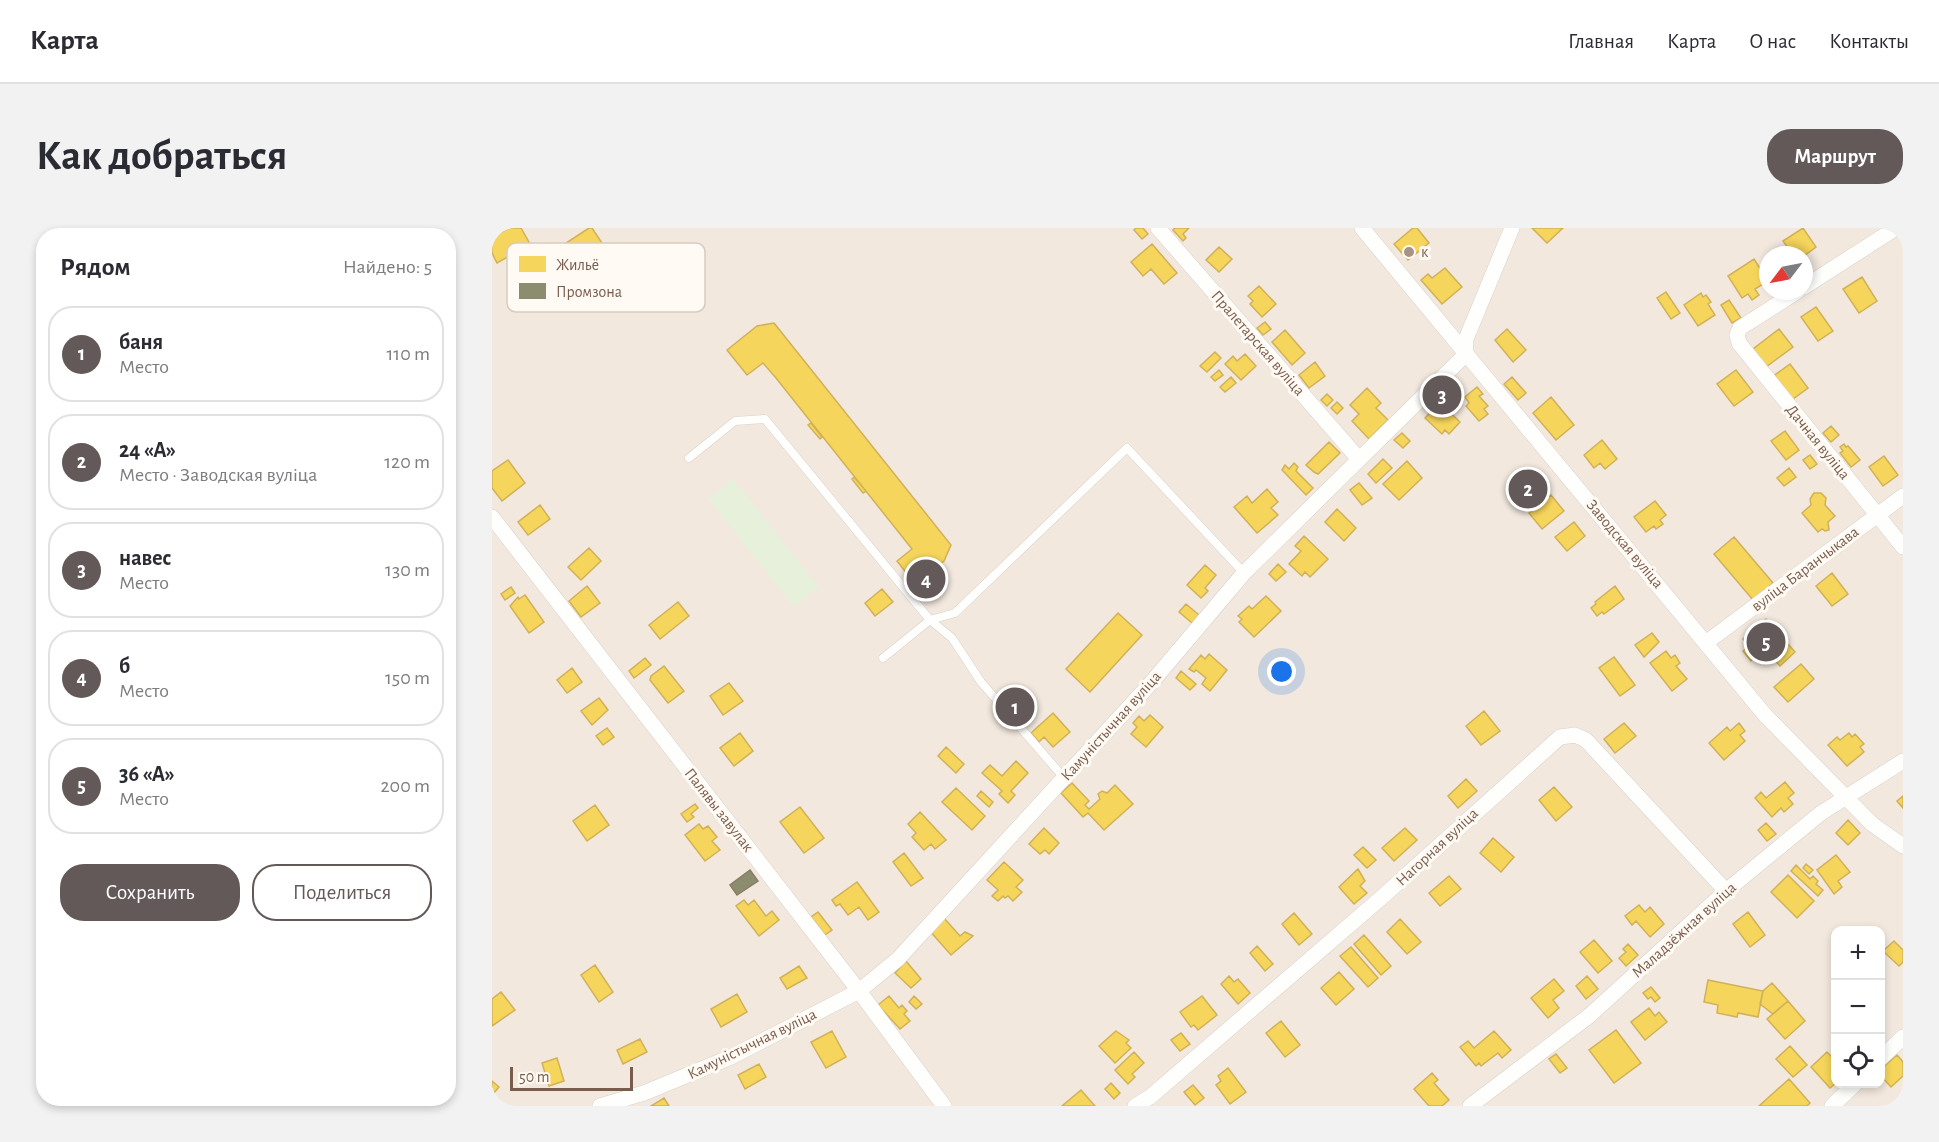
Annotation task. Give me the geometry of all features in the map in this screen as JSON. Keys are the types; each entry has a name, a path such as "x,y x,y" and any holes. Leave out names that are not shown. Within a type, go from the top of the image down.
{"street":[{"name":"Пралетарская вуліца","path":"1158,228 1359,458"},
{"name":"Заводская вуліца","path":"1362,228 1465,355 1707,642 1765,715 1872,824 1903,846"},
{"path":"1465,355 1466,339 1512,228"},
{"path":"1813,281 1896,228"},
{"name":"Дачная вуліца","path":"1784,300 1740,328 1737,335 1739,343 1903,547"},
{"name":"Камуністычная вуліца","path":"605,1105 644,1093 731,1057 859,991 898,959 1151,683 1244,573 1465,355"},
{"name":"вуліца Баранчыкава","path":"1707,642 1903,496"},
{"name":"Палявы завулак","path":"492,517 859,991 944,1106"},
{"name":"Нагорная вуліца","path":"1136,1106 1150,1097 1381,898 1560,737 1575,735 1586,740 1726,891"},
{"name":"Маладзёжная вуліца","path":"1470,1106 1589,1016 1726,891 1821,813 1903,761"},
{"path":"1885,1055 1903,1037"},
{"path":"1832,1106 1850,1088"}],"lane":[{"path":"690,458 735,421 765,419 930,620 952,638 981,682 1064,778"},
{"path":"883,658 930,620 955,614 1127,448 1244,573"}],"shaded area":[{"path":"492,228 1903,228 1903,1106 492,1106"}],"green space":[{"path":"733,479 819,587 794,607 708,499"}],"building: Жильё":[{"path":"509,228 521,228 529,243 507,243 507,257 497,263 492,253 492,237"},
{"path":"592,228 602,243 566,243"},
{"path":"1143,228 1148,234 1142,239 1134,230"},
{"path":"1189,228 1183,234 1186,238 1183,241 1173,230"},
{"name":"к","path":"1413,228 1417,228 1429,243 1408,260 1394,244"},
{"path":"1532,228 1563,228 1547,243"},
{"path":"1803,228 1816,247 1813,249 1813,246 1787,246 1783,241"},
{"path":"1152,244 1177,273 1164,284 1151,269 1143,276 1131,262"},
{"path":"1219,247 1232,259 1219,272 1206,260"},
{"path":"1754,259 1759,267 1759,287 1755,289 1759,295 1752,300 1748,294 1742,298 1728,276"},
{"path":"1445,268 1462,287 1442,304 1421,280 1428,274 1432,278"},
{"path":"1862,277 1877,301 1859,313 1843,289"},
{"path":"1259,286 1276,304 1262,317 1250,304 1253,301 1248,296"},
{"path":"1666,292 1680,313 1671,319 1657,298"},
{"path":"1701,293 1703,297 1706,295 1711,302 1708,304 1715,315 1698,326 1684,305"},
{"path":"1729,300 1741,318 1732,323 1721,305"},
{"path":"1816,307 1833,331 1818,341 1801,317"},
{"path":"1265,322 1271,329 1263,335 1257,328"},
{"path":"774,323 951,545 944,561 915,584 897,561 912,549 776,378 763,363 747,375 727,350 757,326"},
{"path":"1507,329 1526,350 1513,362 1495,340"},
{"path":"1779,329 1793,347 1766,367 1753,349"},
{"path":"1285,330 1305,353 1292,365 1272,342"},
{"path":"1215,352 1221,358 1207,372 1200,366"},
{"path":"1245,354 1256,366 1241,380 1225,364 1233,356 1237,361"},
{"path":"1315,362 1325,376 1309,388 1299,375"},
{"path":"1790,364 1808,388 1789,402 1772,377"},
{"path":"1219,370 1223,375 1215,381 1211,377"},
{"path":"1736,370 1753,392 1734,406 1717,384"},
{"path":"1231,377 1236,383 1225,392 1220,387"},
{"path":"1512,377 1526,393 1518,400 1504,384"},
{"path":"1477,387 1483,394 1479,396 1488,406 1484,409 1488,414 1479,421 1466,406 1469,403 1465,397"},
{"path":"1367,388 1381,403 1376,408 1388,420 1369,439 1352,421 1359,414 1350,405"},
{"path":"1442,388 1450,395 1442,402 1435,395"},
{"path":"1327,394 1333,400 1327,406 1321,400"},
{"path":"1551,397 1574,425 1556,440 1533,413"},
{"path":"1337,402 1343,408 1337,414 1331,408"},
{"path":"1440,403 1460,422 1449,434 1445,430 1442,434 1425,418"},
{"path":"811,423 822,437 820,439 808,425"},
{"path":"1831,426 1839,435 1831,442 1823,433"},
{"path":"1785,431 1799,450 1786,460 1771,441"},
{"path":"1402,433 1410,441 1403,448 1394,440"},
{"path":"1602,440 1617,459 1605,469 1600,463 1594,468 1584,455"},
{"path":"1329,442 1340,453 1318,474 1306,465"},
{"path":"1844,444 1860,460 1851,467 1840,453 1843,451 1840,447"},
{"path":"1810,455 1817,464 1810,469 1803,460"},
{"path":"1884,456 1898,475 1883,486 1869,467"},
{"path":"1383,459 1392,468 1376,483 1368,474"},
{"path":"508,460 525,483 502,501 492,488 492,471"},
{"path":"1407,461 1422,478 1399,500 1383,484"},
{"path":"1294,463 1298,467 1296,471 1313,488 1306,495 1282,470 1285,465 1289,469"},
{"path":"1789,468 1796,477 1784,486 1777,478"},
{"path":"1538,474 1544,482 1538,486 1541,490 1527,502 1515,487 1511,491 1507,486 1517,478 1520,481 1528,475 1532,479"},
{"path":"854,477 866,491 863,493 852,479"},
{"path":"1359,483 1372,498 1362,505 1350,490"},
{"path":"1267,489 1278,502 1271,508 1278,515 1257,533 1234,507 1247,496 1252,503"},
{"path":"1814,493 1821,493 1826,498 1825,505 1835,516 1828,522 1829,530 1822,529 1818,532 1802,513 1811,505 1810,499"},
{"path":"1551,495 1564,511 1542,529 1529,513"},
{"path":"1655,501 1666,515 1660,520 1663,524 1656,529 1654,526 1646,532 1634,517"},
{"path":"540,505 550,519 528,535 518,522"},
{"path":"1337,509 1356,528 1344,541 1325,522"},
{"path":"1574,522 1585,536 1567,551 1555,537"},
{"path":"1304,536 1328,559 1310,577 1305,572 1302,576 1289,564 1301,551 1295,546"},
{"path":"1734,537 1773,583 1753,600 1714,554"},
{"path":"589,548 601,561 581,580 568,567"},
{"path":"1278,564 1286,572 1276,581 1269,574"},
{"path":"1205,565 1216,575 1205,588 1208,591 1201,598 1187,585"},
{"path":"933,569 937,573 919,588 915,584"},
{"path":"1832,573 1848,594 1832,606 1816,586"},
{"path":"587,586 600,603 581,617 569,601"},
{"path":"1615,586 1624,599 1604,614 1602,612 1597,616 1591,608"},
{"path":"511,587 515,593 505,600 501,594"},
{"path":"882,589 893,602 875,616 865,603"},
{"path":"525,595 544,622 529,633 510,606 518,597 519,599"},
{"path":"1266,596 1281,611 1254,637 1239,622 1242,619 1238,616 1249,606 1252,609"},
{"path":"678,602 689,616 660,639 649,625"},
{"path":"1186,604 1199,615 1192,623 1179,612"},
{"path":"1118,613 1142,635 1090,692 1066,669"},
{"path":"1766,619 1795,652 1780,666 1768,653 1762,659 1758,654 1751,661 1743,651 1749,646 1743,639"},
{"path":"1652,633 1659,642 1644,657 1635,645"},
{"path":"1666,651 1671,658 1675,655 1680,663 1676,666 1687,679 1672,691 1650,663"},
{"path":"1209,654 1227,670 1210,691 1202,684 1206,678 1196,670 1194,672 1189,669 1201,655 1205,659"},
{"path":"1614,657 1635,685 1620,696 1599,668"},
{"path":"645,658 651,665 634,678 629,671"},
{"path":"1801,664 1814,679 1788,702 1774,687"},
{"path":"664,666 684,691 668,703 650,680 651,676"},
{"path":"572,668 582,682 567,693 557,680"},
{"path":"1181,671 1196,684 1190,690 1176,678"},
{"path":"729,683 743,701 723,715 710,696"},
{"path":"1009,694 1027,714 1020,720 1003,700"},
{"path":"599,698 608,710 592,725 581,711"},
{"path":"1484,711 1500,731 1481,745 1466,726"},
{"path":"1053,713 1070,732 1053,747 1044,737 1039,742 1031,733"},
{"path":"1150,715 1163,727 1146,747 1131,734 1137,727 1133,723 1139,716 1144,721"},
{"path":"1624,723 1636,736 1615,753 1604,739"},
{"path":"1739,723 1745,731 1740,735 1745,741 1724,760 1709,743 1727,727 1730,731"},
{"path":"607,728 614,737 603,745 596,736"},
{"path":"740,733 753,751 734,766 720,748"},
{"path":"1849,733 1852,737 1855,734 1864,744 1860,747 1864,752 1847,766 1828,745 1837,737 1840,740"},
{"path":"946,747 964,764 956,773 938,756"},
{"path":"1016,761 1028,773 1011,791 1015,795 1008,803 999,794 1002,791 982,773 990,765 1002,776"},
{"path":"1466,779 1477,791 1458,808 1448,796"},
{"path":"1785,782 1794,793 1788,798 1793,804 1784,812 1781,808 1772,817 1755,798 1761,792 1766,798"},
{"path":"1072,783 1089,801 1085,805 1089,809 1100,799 1098,794 1102,791 1107,793 1115,785 1133,804 1104,830 1088,813 1083,817 1061,793"},
{"path":"1554,787 1572,807 1556,821 1539,800"},
{"path":"956,788 985,816 972,830 942,802"},
{"path":"981,791 993,802 989,807 977,796"},
{"path":"1903,796 1903,808 1897,801"},
{"path":"695,804 698,808 691,814 694,817 687,822 681,814"},
{"path":"595,805 609,825 587,841 573,821"},
{"path":"800,807 824,838 804,853 780,822"},
{"path":"920,812 946,840 935,849 931,844 924,850 912,837 916,833 908,824"},
{"path":"1848,820 1860,833 1848,845 1836,833"},
{"path":"1766,823 1776,834 1767,841 1758,830"},
{"path":"699,824 703,829 708,826 717,837 712,841 720,850 705,861 685,835"},
{"path":"1044,828 1059,843 1049,854 1045,850 1040,854 1029,844"},
{"path":"1405,828 1417,840 1394,861 1382,848"},
{"path":"1493,838 1514,857 1501,872 1480,853"},
{"path":"1363,847 1376,860 1367,868 1354,855"},
{"path":"904,853 923,878 911,886 893,862"},
{"path":"1836,855 1850,872 1838,881 1842,887 1834,894 1817,870"},
{"path":"1004,862 1023,880 1016,887 1022,892 1013,901 1008,896 1005,898 1003,896 998,901 992,896 998,890 987,880"},
{"path":"1806,864 1813,870 1809,874 1803,868"},
{"path":"1796,865 1810,879 1813,876 1818,881 1816,884 1823,890 1818,896 1791,871"},
{"path":"1358,869 1365,881 1360,886 1367,893 1354,904 1339,887"},
{"path":"1788,875 1814,901 1797,918 1771,892"},
{"path":"1449,876 1461,889 1440,906 1429,893"},
{"path":"857,882 879,912 868,920 859,907 848,915 840,904 836,906 832,900"},
{"path":"744,900 748,905 754,900 766,916 772,911 779,920 759,936 736,906"},
{"path":"1639,905 1645,912 1650,907 1664,924 1650,937 1636,921 1632,925 1625,916"},
{"path":"818,912 832,930 825,935 811,917"},
{"path":"1748,912 1765,935 1750,947 1733,924"},
{"path":"1294,913 1312,934 1299,945 1282,924"},
{"path":"944,918 960,936 965,932 973,936 951,955 929,930"},
{"path":"1400,919 1421,942 1407,954 1387,932"},
{"path":"1364,935 1391,966 1381,975 1354,944"},
{"path":"1594,940 1612,961 1598,973 1580,952"},
{"path":"1894,941 1903,950 1903,962 1899,966 1885,953 1885,949"},
{"path":"1628,944 1638,955 1626,966 1619,958 1626,952 1623,949"},
{"path":"1257,946 1273,964 1265,971 1250,953"},
{"path":"1351,947 1378,978 1368,987 1340,956"},
{"path":"906,961 921,979 911,988 895,973"},
{"path":"595,965 613,992 599,1002 581,975"},
{"path":"799,966 807,978 787,989 780,978"},
{"path":"1339,972 1354,989 1336,1005 1321,988"},
{"path":"1229,976 1234,982 1238,979 1250,993 1238,1004 1221,984"},
{"path":"1587,976 1598,989 1586,999 1576,986"},
{"path":"1554,979 1564,991 1553,1000 1559,1008 1548,1018 1531,998"},
{"path":"1708,980 1763,991 1758,1017 1738,1013 1737,1017 1717,1013 1718,1005 1704,1002"},
{"path":"1772,983 1788,1001 1773,1014 1760,1004 1763,991"},
{"path":"1651,987 1660,998 1655,1002 1643,993"},
{"path":"501,992 515,1010 492,1026 492,999"},
{"path":"737,994 747,1012 721,1027 711,1009"},
{"path":"889,996 899,1008 902,1005 907,1011 904,1014 910,1021 900,1029 878,1005"},
{"path":"914,996 922,1004 916,1009 909,1002"},
{"path":"1202,996 1217,1015 1198,1030 1194,1025 1191,1027 1180,1012"},
{"path":"1788,1001 1805,1021 1785,1039 1767,1019"},
{"path":"1649,1008 1655,1016 1659,1012 1667,1022 1645,1040 1631,1022"},
{"path":"1281,1021 1300,1045 1285,1057 1266,1033"},
{"path":"1616,1030 1641,1063 1614,1083 1589,1050"},
{"path":"832,1031 846,1057 826,1068 811,1042"},
{"path":"1116,1031 1129,1040 1126,1043 1131,1048 1115,1063 1099,1046"},
{"path":"1494,1031 1511,1050 1502,1058 1498,1053 1481,1066 1479,1063 1476,1066 1460,1047 1468,1041 1474,1048"},
{"path":"1181,1033 1190,1044 1180,1051 1171,1040"},
{"path":"640,1039 647,1052 623,1064 617,1050"},
{"path":"1790,1046 1807,1065 1793,1077 1776,1059"},
{"path":"1134,1052 1144,1063 1132,1074 1135,1077 1128,1084 1115,1070"},
{"path":"1827,1052 1831,1056 1831,1087 1830,1088 1811,1067"},
{"path":"1556,1054 1567,1068 1560,1073 1549,1059"},
{"path":"1897,1055 1903,1062 1903,1076 1891,1087 1885,1080 1885,1066"},
{"path":"557,1058 564,1081 549,1086 542,1063"},
{"path":"759,1064 766,1077 745,1089 738,1075"},
{"path":"1228,1068 1246,1092 1230,1104 1216,1085 1221,1081 1218,1076"},
{"path":"1432,1073 1438,1080 1434,1083 1449,1100 1442,1106 1429,1106 1414,1089"},
{"path":"1789,1079 1810,1103 1807,1106 1759,1106"},
{"path":"492,1081 499,1087 492,1095"},
{"path":"1111,1083 1120,1093 1114,1099 1105,1089"},
{"path":"1193,1085 1204,1098 1195,1105 1184,1092"},
{"path":"1081,1090 1095,1106 1062,1106"},
{"path":"664,1098 669,1106 651,1106"}],"building: Промзона":[{"path":"750,870 758,881 737,895 730,885"}],"place":[{"name":"к","path":"1409,252"},
{"name":"навес","path":"1442,395"},
{"name":"24 «А»","path":"1528,489"},
{"name":"б","path":"926,579"},
{"name":"36 «А»","path":"1766,642"},
{"name":"баня","path":"1015,707"}]}
